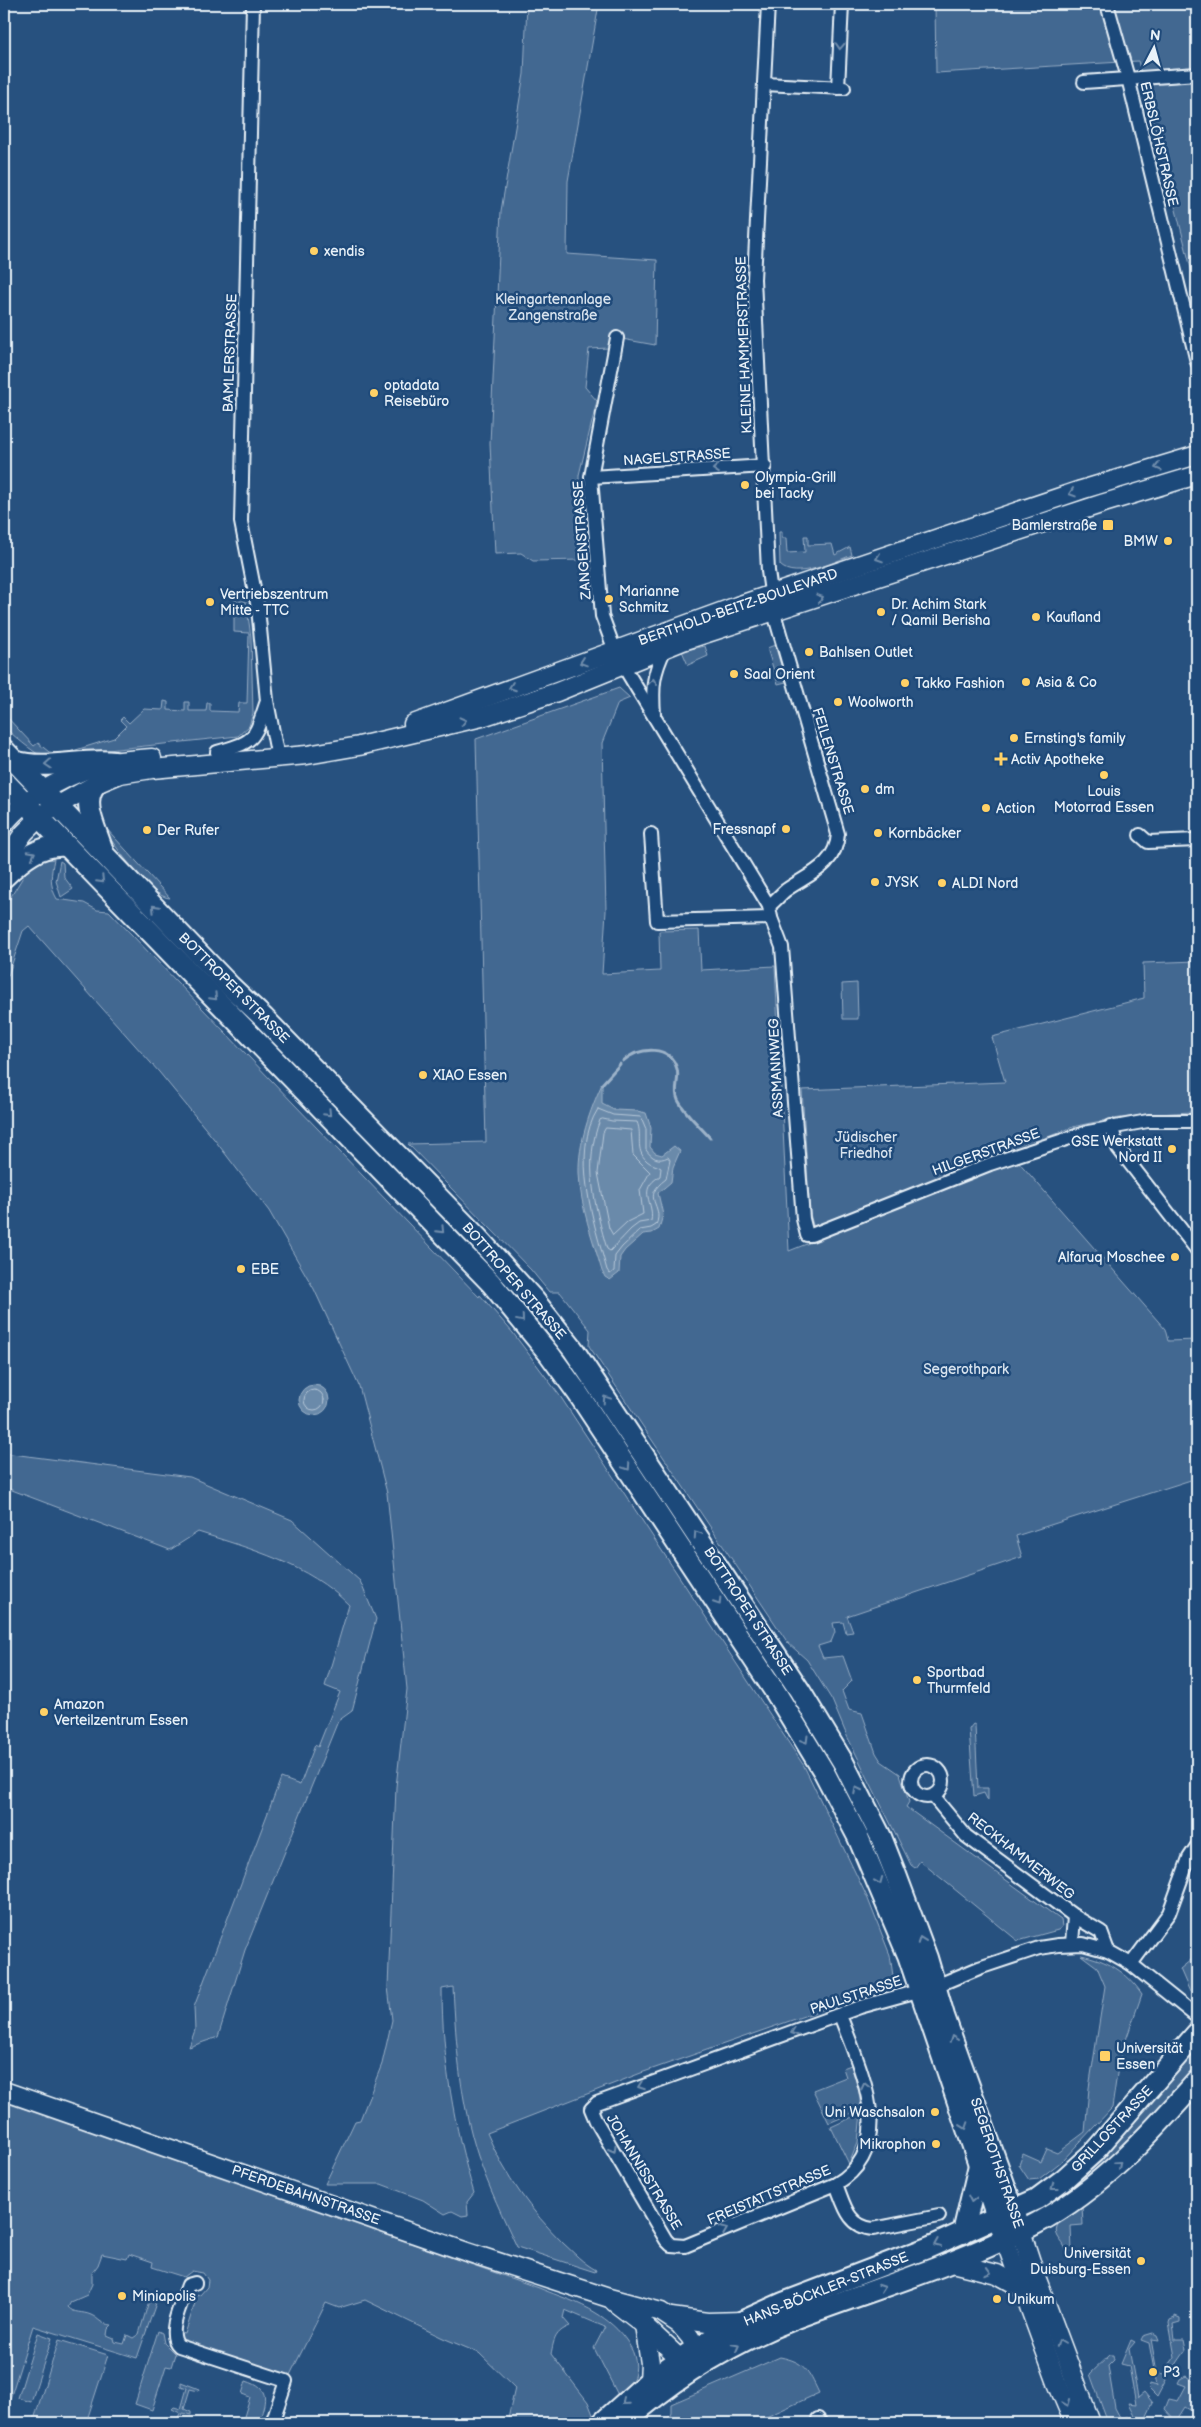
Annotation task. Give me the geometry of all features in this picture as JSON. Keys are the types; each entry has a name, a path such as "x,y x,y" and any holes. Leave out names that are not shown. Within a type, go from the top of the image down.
{"main road":[{"name":"BERTHOLD-BEITZ-BOULEVARD","path":"4,861 18,839 39,818 50,799 84,770 114,762 217,752 283,754 407,726 771,596 1118,479 1197,455"},
{"name":"BERTHOLD-BEITZ-BOULEVARD","path":"4,824 25,803 50,799 120,774 359,746 482,717 557,692 624,667 665,649 1120,498 1197,475"},
{"path":"9,755 34,765 92,760 114,762"},
{"name":"BOTTROPER STRASSE","path":"9,755 477,1237 534,1300 573,1349 738,1594 843,1762 896,1875 928,1988"},
{"name":"BOTTROPER STRASSE","path":"4,782 484,1276 550,1355 711,1593 824,1772 874,1868 908,1955 928,1988"},
{"path":"96,784 90,791 89,808 105,856"},
{"path":"4,877 31,854 47,847 67,846"},
{"path":"550,1355 573,1349"},
{"name":"SEGEROTHSTRASSE","path":"928,1988 979,2165 1006,2214"},
{"name":"SEGEROTHSTRASSE","path":"928,1988 944,2016 1006,2214 1022,2288 1074,2423"},
{"name":"GRILLOSTRASSE","path":"1006,2214 1037,2199 1064,2179 1094,2152 1196,2022"},
{"name":"GRILLOSTRASSE","path":"1012,2235 1061,2208 1114,2168 1146,2138 1197,2081"},
{"name":"PFERDEBAHNSTRASSE","path":"4,2091 467,2252 609,2298 644,2306 671,2317 679,2324 693,2361"},
{"path":"963,2232 979,2165"},
{"name":"HANS-BÖCKLER-STRASSE","path":"624,2423 693,2361 743,2321 783,2303 1006,2214"},
{"name":"SEGEROTHSTRASSE","path":"1012,2235 1033,2269 1090,2423"},
{"name":"HANS-BÖCKLER-STRASSE","path":"602,2423 649,2381 794,2319 952,2264 1012,2235"},
{"path":"952,2264 992,2273 1022,2288"},
{"name":"PFERDEBAHNSTRASSE","path":"609,2298 693,2361"},
{"path":"671,2317 707,2322 743,2321"},
{"path":"644,2325 650,2363 649,2381"}],"street":[{"name":"BAMLERSTRASSE","path":"253,4 241,513 243,538 260,618 267,702 283,754"},
{"name":"KLEINE HAMMERSTRASSE","path":"768,4 754,279 771,596"},
{"path":"764,84 841,88 842,4"},
{"name":"ERBSLÖHSTRASSE","path":"1107,4 1128,78 1197,362"},
{"name":"ERBSLÖHSTRASSE","path":"1084,82 1197,74"},
{"name":"ZANGENSTRASSE","path":"616,650 602,616 591,477 617,338"},
{"name":"NAGELSTRASSE","path":"591,477 765,466"},
{"path":"1118,479 1120,498"},
{"name":"FEILENSTRASSE","path":"770,912 788,889 825,865 833,854 838,834 779,631 771,596"},
{"name":"ASSMANNWEG","path":"654,716 652,691 655,670 665,649"},
{"name":"ASSMANNWEG","path":"616,650 624,667 770,912 782,947 785,961 803,1219"},
{"name":"BAMLERSTRASSE","path":"217,752 238,747 252,738 259,726 267,702"},
{"path":"651,834 657,921 770,912"},
{"path":"1140,835 1148,842 1197,840"},
{"name":"HILGERSTRASSE","path":"803,1219 805,1231 807,1235 810,1235 1013,1156 1111,1126 1148,1120 1197,1121"},
{"path":"1111,1126 1118,1148 1197,1250"},
{"name":"RECKHAMMERWEG","path":"933,1796 966,1836 1074,1916 1101,1932 1108,1951"},
{"path":"1196,2022 1130,1964 1169,1913 1186,1865 1197,1846"},
{"name":"RECKHAMMERWEG","path":"1072,1944 1074,1916"},
{"name":"PAULSTRASSE","path":"592,2106 622,2093 840,2015 928,1988 1039,1948 1083,1944 1108,1951 1130,1964"},
{"name":"FREISTATTSTRASSE","path":"678,2246 686,2246 836,2184 851,2175 858,2167 867,2148 870,2113 865,2081 840,2015"},
{"name":"JOHANNISSTRASSE","path":"592,2106 591,2109 596,2121 666,2240 671,2245 678,2246"},
{"path":"836,2184 850,2217 855,2224 864,2228 873,2229 939,2216"},
{"path":"195,2283 188,2285 172,2333 175,2342 179,2346 286,2381 272,2423"}],"green space":[{"name":"Kleingartenanlage Zangenstraße","path":"527,4 599,4 568,181 567,254 657,260 655,345 611,337 609,348 589,349 585,387 597,401 579,475 579,527 582,560 533,561 521,553 495,554 490,443 501,211 524,74"},
{"path":"935,4 1197,4 1197,292 1138,61 936,73"},
{"path":"1095,491 1097,497 888,565 943,541"},
{"path":"779,532 782,532 782,538 786,538 787,553 805,552 804,536 808,536 808,545 832,544 835,555 850,547 852,555 816,568 795,571 787,569 780,565"},
{"path":"234,601 246,601 251,637 253,713 249,726 238,736 43,757 4,726 4,714 34,746 38,743 49,752 63,754 114,738 126,726 120,720 123,717 129,723 144,709 163,710 164,701 168,702 168,710 185,711 185,702 189,702 189,711 206,711 207,703 210,703 210,711 238,712 239,703 247,703 249,633 234,632"},
{"path":"775,645 786,682 778,684 767,648"},
{"path":"705,646 708,656 688,665 682,651"},
{"name":"Segerothpark","path":"619,688 630,698 618,703 602,743 606,911 602,974 660,971 659,931 699,930 701,970 775,966 789,1251 1017,1160 1165,1329 1168,1341 1197,1340 1197,1478 1016,1536 1022,1557 847,1616 853,1632 846,1633 843,1622 833,1623 835,1632 831,1642 818,1646 823,1658 843,1656 852,1681 842,1691 849,1710 862,1713 876,1753 881,1761 900,1774 909,1802 906,1807 1061,1920 1062,1927 1058,1930 1018,1941 920,1861 915,1868 911,1865 847,1736 832,1700 807,1660 788,1643 589,1346 590,1330 560,1292 549,1292 531,1270 408,1144 486,1142 476,739"},
{"path":"104,826 170,898 162,896 143,880 102,828"},
{"path":"66,829 488,1258 515,1293 485,1268 62,831"},
{"path":"54,859 51,879 57,899 84,903 97,910 109,911 479,1297 480,1295 513,1333 560,1396 804,1766 868,1899 890,1955 893,1976 887,1987 641,2073 487,2133 502,2164 540,2218 563,2243 596,2270 595,2272 517,2247 487,2180 478,2156 467,2115 460,2073 453,1987 442,1989 444,2041 455,2118 474,2193 467,2202 468,2215 462,2216 452,2211 445,2214 423,2200 381,2184 325,2184 355,2121 360,2120 382,2064 392,2020 388,1987 396,1787 407,1689 387,1493 359,1386 314,1289 269,1211 214,1139 159,1072 29,926 23,931 4,988 4,908 29,867 41,860"},
{"path":"60,861 63,863 64,877 73,889 61,897 56,881"},
{"name":"Jüdischer Friedhof","path":"1197,961 1197,1114 1192,1112 1132,1116 1073,1127 817,1228 813,1225 810,1214 802,1090 1005,1082 992,1037 1144,998 1143,963"},
{"path":"857,983 858,1019 843,1019 842,984"},
{"path":"4,1453 190,1477 292,1520 360,1581 376,1619 352,1711 338,1721 245,1950 218,2037 189,2047 195,2030 194,2007 281,1778 300,1785 315,1745 318,1747 340,1692 325,1686 349,1605 333,1591 297,1568 238,1545 198,1532 170,1550 4,1487"},
{"path":"973,1724 975,1725 978,1788 988,1788 988,1801 984,1793 974,1796 969,1729"},
{"path":"1081,1955 1099,1960 1116,1968 1130,1979 1142,1994 1119,2060 1112,2108 1062,2161 1039,2179 1029,2180 1019,2165 1023,2154 1041,2162 1047,2149 1057,2153 1085,2132 1089,2088 1105,1986 1097,1967"},
{"path":"1197,1955 1197,1997 1190,1992 1180,1969"},
{"path":"1197,2047 1197,2071 1169,2103 1085,2183 1082,2180"},
{"path":"851,2065 859,2092 861,2109 829,2123 813,2090 846,2077 843,2068"},
{"path":"4,2102 576,2302 613,2325 621,2333 633,2351 635,2371 632,2381 618,2395 594,2348 605,2327 565,2310 563,2318 570,2326 558,2334 551,2354 588,2402 594,2417 589,2423 507,2423 515,2388 479,2353 443,2338 365,2300 339,2308 326,2303 289,2377 181,2342 178,2332 185,2334 195,2303 188,2300 189,2297 200,2295 207,2287 208,2280 203,2273 192,2271 184,2277 152,2267 153,2262 129,2254 127,2259 102,2254 98,2265 92,2273 92,2284 87,2295 71,2302 68,2307 73,2311 91,2315 102,2322 112,2325 108,2329 107,2335 114,2338 115,2342 124,2344 127,2335 133,2338 139,2334 149,2301 156,2303 137,2358 33,2326 4,2418"},
{"path":"861,2113 858,2142 849,2164 831,2127"},
{"path":"1082,2205 1083,2225 1071,2226 1072,2251 1066,2251 1056,2232 1057,2227 1063,2218"},
{"path":"1175,2316 1180,2318 1180,2322 1173,2324 1175,2340 1184,2340 1186,2350 1171,2372 1169,2365 1175,2357 1169,2323"},
{"path":"158,2331 162,2333 164,2343 175,2354 171,2367 166,2366 152,2410 135,2404"},
{"path":"38,2333 52,2338 31,2402 18,2398"},
{"path":"1153,2333 1157,2335 1159,2340 1151,2339 1157,2373 1165,2374 1166,2380 1157,2397 1149,2389 1150,2384 1157,2386 1149,2343 1141,2340 1143,2336"},
{"path":"59,2340 108,2355 86,2423 33,2423"},
{"path":"1131,2340 1135,2342 1129,2349 1138,2397 1144,2392 1153,2403 1145,2420 1134,2415 1128,2403 1136,2404 1129,2366 1121,2364"},
{"path":"1110,2355 1113,2355 1114,2360 1108,2366 1115,2408 1122,2421 1127,2416 1135,2423 1108,2423 1090,2374"},
{"path":"780,2357 805,2368 819,2393 753,2423 667,2423 671,2413 671,2404"},
{"path":"1186,2376 1197,2384 1197,2394 1192,2401 1195,2404 1190,2410 1185,2407 1176,2421 1165,2409 1169,2399 1178,2401 1186,2386 1178,2383 1180,2379"},
{"path":"246,2381 254,2384 263,2392 264,2402 259,2423 242,2423 250,2397 242,2394"},
{"path":"181,2382 199,2389 198,2391 190,2389 184,2409 191,2412 191,2415 183,2413 180,2423 176,2423 180,2413 172,2409 174,2407 181,2409 187,2388 181,2386"}],"water":[{"path":"602,1084 602,1104 614,1110 646,1113 651,1128 650,1147 655,1153 662,1155 674,1146 680,1151 673,1167 671,1182 658,1193 663,1215 659,1229 652,1233 643,1234 625,1250 620,1257 619,1273 610,1280 605,1277 602,1271 591,1235 584,1210 579,1173 580,1151 586,1127"},
{"path":"314,1385 325,1389 329,1400 325,1411 314,1415 303,1411 299,1400 303,1389"}],"waterway":[{"path":"623,1061 630,1056 646,1051 654,1050 668,1055 677,1069 676,1092 678,1100 710,1138"},
{"path":"602,1084 620,1064"}],"place":[{"name":"xendis","path":"314,251"},
{"name":"optadata Reisebüro","path":"374,393"},
{"name":"Olympia-Grill bei Tacky","path":"745,485"},
{"name":"Bamlerstraße","path":"1108,525"},
{"name":"BMW","path":"1168,541"},
{"name":"Marianne Schmitz","path":"609,599"},
{"name":"Vertriebszentrum Mitte - TTC","path":"210,602"},
{"name":"Dr. Achim Stark / Qamil Berisha","path":"881,612"},
{"name":"Kaufland","path":"1036,617"},
{"name":"Bahlsen Outlet","path":"809,652"},
{"name":"Saal Orient","path":"734,674"},
{"name":"Asia & Co","path":"1026,682"},
{"name":"Takko Fashion","path":"905,683"},
{"name":"Woolworth","path":"838,702"},
{"name":"Ernsting's family","path":"1014,738"},
{"name":"Activ Apotheke","path":"1001,759"},
{"name":"Louis Motorrad Essen","path":"1104,775"},
{"name":"dm","path":"865,789"},
{"name":"Action","path":"986,808"},
{"name":"Fressnapf","path":"786,829"},
{"name":"Der Rufer","path":"147,830"},
{"name":"Kornbäcker","path":"878,833"},
{"name":"JYSK","path":"875,882"},
{"name":"ALDI Nord","path":"942,883"},
{"name":"XIAO Essen","path":"423,1075"},
{"name":"GSE Werkstatt Nord II","path":"1172,1149"},
{"name":"Alfaruq Moschee","path":"1175,1257"},
{"name":"EBE","path":"241,1269"},
{"name":"Sportbad Thurmfeld","path":"917,1680"},
{"name":"Amazon Verteilzentrum Essen","path":"44,1712"},
{"name":"Universität Essen","path":"1105,2056"},
{"name":"Uni Waschsalon","path":"935,2112"},
{"name":"Mikrophon","path":"936,2144"},
{"name":"Universität Duisburg-Essen","path":"1141,2261"},
{"name":"Miniapolis","path":"122,2296"},
{"name":"Unikum","path":"997,2299"},
{"name":"P3","path":"1153,2372"}]}
